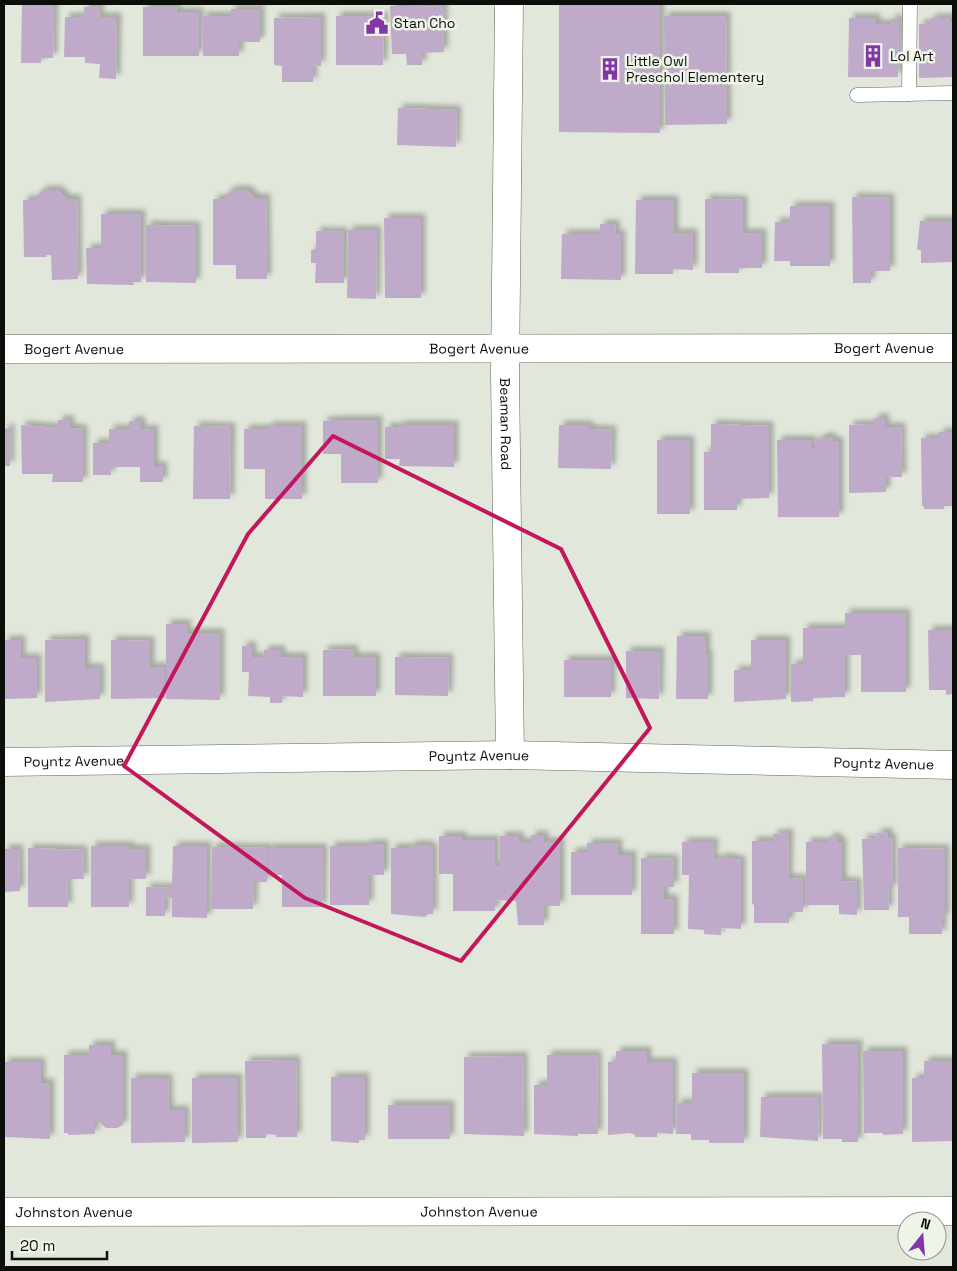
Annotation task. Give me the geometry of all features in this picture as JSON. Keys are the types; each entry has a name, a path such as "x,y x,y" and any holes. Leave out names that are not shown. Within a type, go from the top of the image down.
{"street":[{"name":"Beaman Road","path":"509,4 505,376 510,755"},
{"name":"Bogert Avenue","path":"4,349 953,348"},
{"name":"Poyntz Avenue","path":"4,762 510,755 953,765"},
{"name":"Johnston Avenue","path":"4,1212 953,1211"}],"lane":[{"path":"909,94 910,4"},
{"path":"857,95 953,93"}],"highlighted area":[{"path":"333,436 561,549 650,728 461,961 305,898 124,766 248,534"}],"building":[{"path":"22,4 54,4 53,58 41,58 41,63 21,63"},
{"path":"412,4 423,4 423,7 443,6 444,52 422,53 422,65 407,65 406,54 392,54 390,6 412,6"},
{"name":"Little Owl Preschol Elementery","path":"559,4 660,4 660,133 559,132"},
{"path":"84,7 100,7 99,17 117,17 116,79 99,78 100,64 85,63 85,57 64,57 65,17 84,17"},
{"path":"143,7 176,7 177,12 199,12 199,56 143,56"},
{"path":"231,9 260,9 260,42 239,42 239,56 203,56 202,16 231,16"},
{"path":"336,16 384,16 383,65 336,65"},
{"path":"664,16 726,16 727,124 665,125"},
{"path":"321,17 321,66 313,65 313,82 282,82 282,66 274,65 274,18"},
{"name":"Lol Art","path":"849,18 876,18 876,24 891,24 891,19 899,19 898,77 848,77"},
{"path":"931,18 950,18 950,22 953,22 953,77 919,78 919,24 930,23"},
{"path":"398,108 457,110 456,147 397,145"},
{"path":"43,190 58,190 67,199 77,199 78,279 52,280 51,255 46,255 47,257 24,257 23,200 35,200 35,197"},
{"path":"232,190 247,190 255,198 266,198 267,279 236,279 236,265 213,265 213,199 225,199 225,195"},
{"path":"852,197 890,198 890,271 871,271 871,283 853,283"},
{"path":"705,199 743,200 743,233 762,233 762,268 739,268 739,273 705,273"},
{"path":"636,200 674,200 674,233 693,233 693,270 673,269 673,274 635,274"},
{"path":"790,206 830,206 830,266 790,266 790,261 774,261 775,222 790,222"},
{"path":"101,214 141,214 141,282 133,282 134,285 87,284 86,248 101,248"},
{"path":"384,218 421,218 421,298 385,298"},
{"path":"920,221 953,221 953,262 921,263 921,250 917,250"},
{"path":"600,224 616,224 615,234 621,234 621,280 561,279 562,234 600,234"},
{"path":"146,225 196,226 196,283 146,282"},
{"path":"348,230 377,230 376,299 347,298"},
{"path":"316,231 344,232 344,283 315,283 316,263 311,263 311,250 316,249"},
{"path":"874,418 885,418 885,427 901,427 902,477 886,477 886,492 849,493 849,425 874,424"},
{"path":"58,420 70,420 70,428 83,429 83,482 52,482 53,474 22,474 21,425 58,428"},
{"path":"378,420 378,483 341,483 341,454 323,454 323,421"},
{"path":"129,421 141,421 141,430 154,429 154,466 163,466 163,482 140,482 140,467 111,467 111,475 93,475 93,443 109,443 109,429 129,429"},
{"path":"711,424 769,426 769,498 737,499 737,510 704,510 704,452 711,452"},
{"path":"399,425 454,425 454,467 399,466 400,459 385,459 385,427 400,427"},
{"path":"559,425 589,425 589,429 612,430 611,469 558,468"},
{"path":"194,426 231,427 230,499 193,499"},
{"path":"268,426 302,426 302,499 265,499 265,469 244,469 244,429 268,429"},
{"path":"10,428 10,466 4,466 4,429"},
{"path":"939,432 953,432 953,506 944,506 944,509 924,509 924,506 922,506 921,438 939,438"},
{"path":"822,437 831,437 833,441 839,441 839,517 778,517 777,440 812,440 812,449 814,449 814,441 820,440"},
{"path":"657,440 690,440 690,514 657,514"},
{"path":"845,613 906,613 906,692 861,692 861,655 845,655 845,697 813,698 813,701 791,702 791,664 803,664 803,628 845,628"},
{"path":"166,624 187,624 186,633 220,633 220,700 166,699"},
{"path":"928,630 953,630 953,694 946,695 946,690 929,690"},
{"path":"677,636 706,636 708,699 676,699"},
{"path":"85,639 85,668 100,668 100,699 45,702 45,640"},
{"path":"4,640 21,640 21,658 37,658 37,698 4,699"},
{"path":"111,640 150,641 150,667 165,667 165,698 111,699"},
{"path":"751,640 786,640 786,699 734,702 734,670 751,670"},
{"path":"242,646 252,646 252,657 263,657 264,650 281,650 281,657 303,657 303,697 282,696 282,703 270,703 270,697 248,696 249,672 242,672"},
{"path":"353,649 354,657 376,657 376,696 323,696 323,650"},
{"path":"626,651 660,651 659,699 626,698"},
{"path":"395,657 449,658 448,696 395,695"},
{"path":"564,660 611,660 611,697 564,697"},
{"path":"888,832 888,838 892,838 893,889 888,889 889,910 864,910 862,839 877,838 876,833"},
{"path":"789,833 788,878 803,879 803,912 789,912 789,923 754,923 754,905 752,904 752,841 773,841 773,834"},
{"path":"531,835 544,835 544,842 560,842 560,906 544,906 544,925 518,925 516,901 495,900 495,911 453,911 453,874 439,874 439,836 462,836 462,840 495,840 495,866 500,866 500,836 519,836 519,842 531,842"},
{"path":"828,837 838,838 838,842 842,842 842,881 857,882 857,915 839,914 839,905 806,905 806,842 828,842"},
{"path":"682,842 714,842 713,859 719,860 720,857 741,860 741,929 721,928 721,935 704,934 704,930 688,929 689,875 682,875"},
{"path":"587,843 618,843 618,855 632,855 632,895 571,895 571,852 587,852"},
{"path":"366,844 384,844 384,875 369,875 369,905 330,905 330,846 366,846"},
{"path":"413,845 426,845 433,848 433,914 428,914 425,917 391,914 391,848 409,848"},
{"path":"91,846 130,846 130,849 146,849 146,879 129,879 129,907 91,907"},
{"path":"173,846 207,846 207,918 172,917 172,898 165,897 165,916 146,916 146,887 172,888"},
{"path":"212,847 267,848 267,882 254,882 253,909 211,909"},
{"path":"28,848 83,850 84,879 67,879 68,907 28,907"},
{"path":"268,848 323,848 322,907 282,907 282,875 268,875"},
{"path":"898,848 945,849 945,918 942,918 942,934 909,934 909,917 898,917"},
{"path":"4,849 19,849 20,891 4,892"},
{"path":"641,858 674,859 674,887 664,887 664,899 674,899 674,934 641,934"},
{"path":"822,1044 858,1044 858,1142 842,1142 842,1139 823,1139"},
{"path":"89,1045 111,1045 111,1055 123,1055 123,1125 117,1128 106,1128 101,1122 95,1122 95,1134 68,1135 68,1133 64,1133 64,1055 89,1055"},
{"path":"616,1051 647,1051 647,1062 673,1062 673,1134 657,1133 657,1137 635,1137 635,1135 630,1133 608,1135 608,1062 616,1061"},
{"path":"863,1051 903,1051 903,1134 883,1135 883,1133 864,1133"},
{"path":"547,1055 597,1055 598,1134 578,1134 578,1136 534,1134 534,1085 547,1085"},
{"path":"523,1056 524,1136 464,1134 464,1057"},
{"path":"296,1060 297,1137 276,1137 276,1135 266,1134 266,1138 246,1138 245,1061"},
{"path":"924,1061 953,1061 953,1141 912,1142 912,1078 924,1078"},
{"path":"4,1062 41,1062 41,1083 50,1083 50,1139 4,1137"},
{"path":"692,1073 744,1073 744,1143 709,1143 709,1140 691,1140 691,1134 676,1134 677,1103 692,1103"},
{"path":"331,1077 365,1077 365,1140 359,1140 359,1143 331,1141"},
{"path":"131,1078 168,1078 169,1110 185,1110 185,1142 131,1143"},
{"path":"192,1078 238,1078 238,1142 192,1143"},
{"path":"761,1097 819,1097 818,1141 760,1137"},
{"path":"388,1105 450,1105 450,1139 388,1139"}],"place":[{"name":"Stan Cho","path":"377,23"},
{"name":"Lol Art","path":"873,56"},
{"name":"Little Owl Preschol Elementery","path":"610,69"}]}
